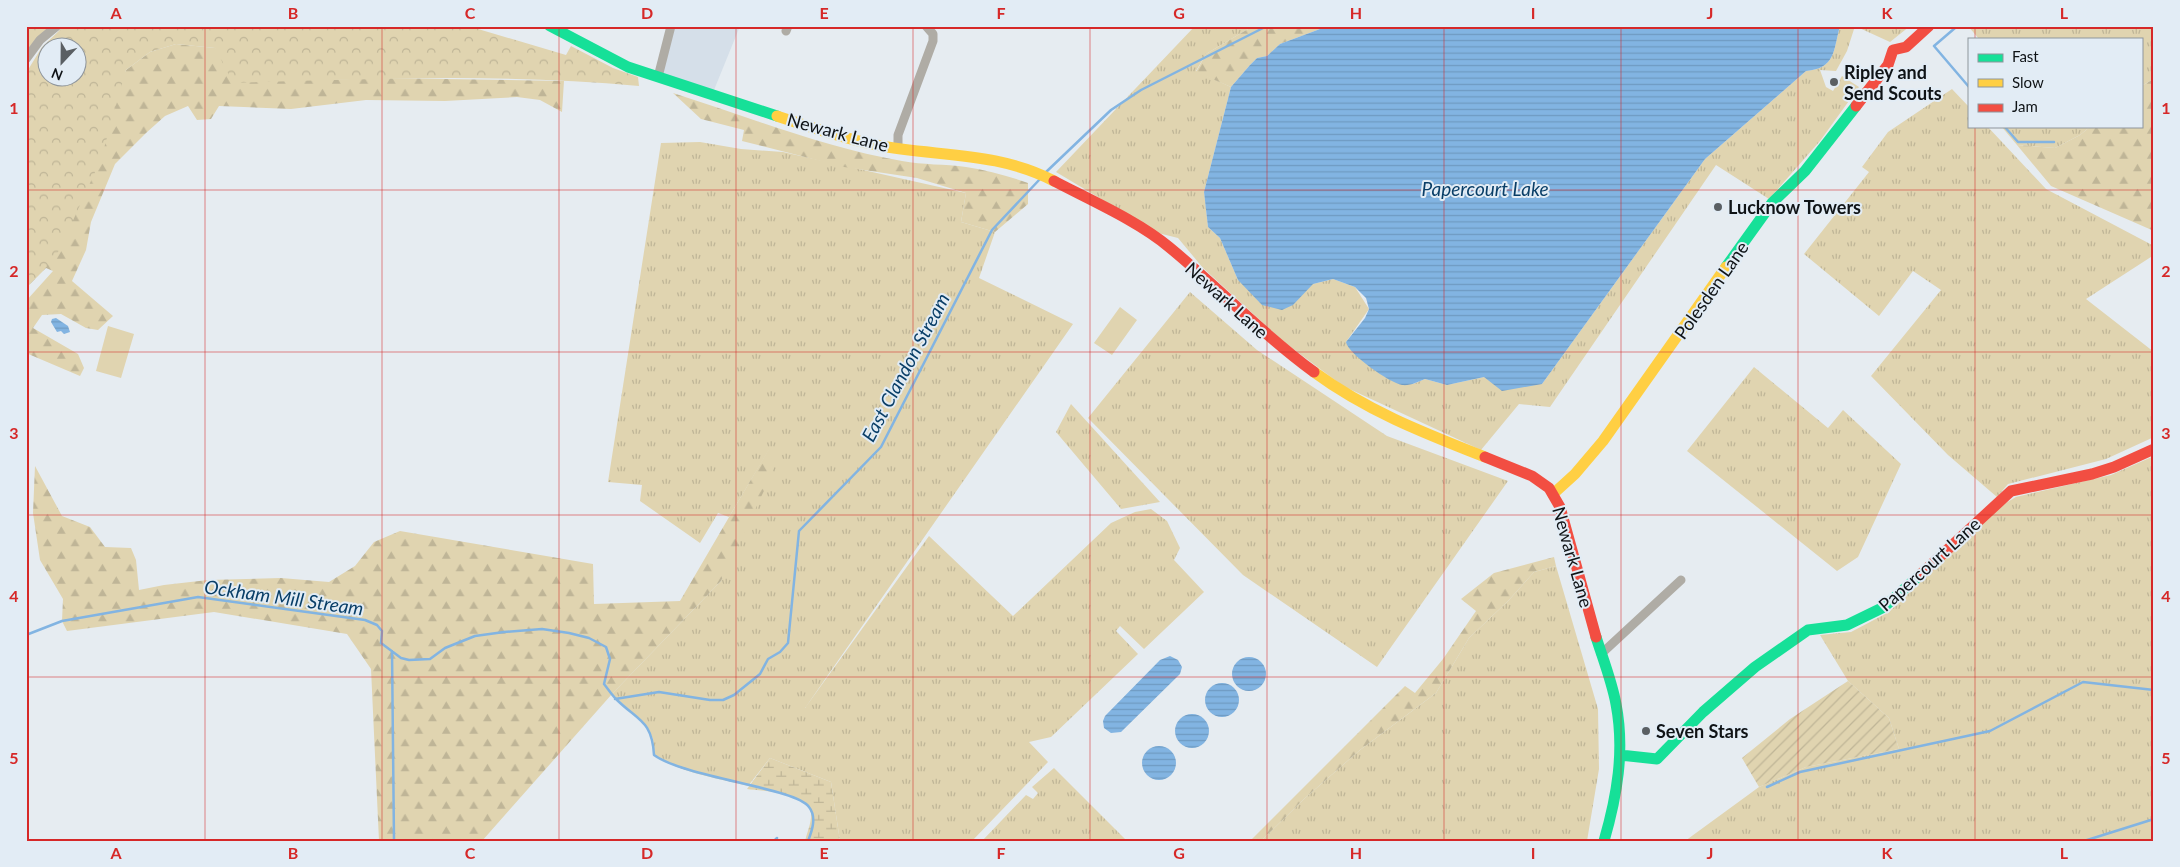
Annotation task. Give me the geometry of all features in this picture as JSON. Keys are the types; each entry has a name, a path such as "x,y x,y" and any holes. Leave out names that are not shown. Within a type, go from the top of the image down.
{"main road":[{"name":"Newark Lane","path":"550,26 628,67 835,135 898,148 986,158 1011,163 1055,180 1142,228 1168,246 1254,325 1308,369 1334,387 1389,418 1545,483 1560,507 1579,580 1617,708 1620,755 1615,804 1604,841"},
{"name":"Polesden Lane","path":"1553,494 1575,474 1603,441 1772,204 1805,171 1888,65 1893,50 1906,47 1929,26"},
{"name":"Papercourt Lane","path":"1620,755 1657,759 1702,712 1755,666 1808,630 1847,625 1884,607 2011,491 2092,474 2114,467 2154,449"}],"street":[{"path":"26,59 40,40 57,26"},
{"path":"658,77 671,26"},
{"path":"898,148 898,135 933,41 932,34 926,26"},
{"path":"1601,654 1680,580"}],"shaded area":[{"path":"671,26 740,26 712,95 658,77"}],"green space":[{"path":"26,26 52,26 35,40 26,52"},
{"path":"64,26 468,26 566,55 571,46 613,68 638,77 639,86 538,79 487,78 233,83 215,48 176,44 150,52 126,70 101,159 60,249 51,262 26,288 26,73 38,54 38,88 88,88 88,38 51,38"},
{"path":"1195,26 1253,26 1206,54 1196,71 1231,87 1204,192 1208,227 1220,238 1238,280 1313,284 1333,279 1355,287 1369,309 1346,342 1413,384 1425,379 1447,385 1484,377 1542,384 1705,159 1806,71 1816,69 1828,62 1832,57 1840,26 1855,26 1847,51 1836,71 1820,70 1826,87 1833,91 1842,76 1859,87 1820,141 1769,199 1716,165 1550,407 1519,404 1481,450 1343,386 1284,342 1203,268 1178,238 1158,233 1056,172"},
{"path":"1253,26 1328,26 1280,44 1267,56 1257,58 1231,87 1196,72 1206,54"},
{"path":"1855,26 1910,26 1890,42"},
{"path":"1968,26 2154,26 2154,79 2142,85 2142,38 1978,38"},
{"path":"176,44 215,48 319,80 382,78 564,81 562,112 540,100 517,97 445,101 366,100 291,109 219,106 211,119 197,120 188,106 165,116 115,164 91,222 86,250 72,281 113,316 98,330 86,328 61,314 42,315 33,328 78,354 84,368 80,376 26,353 26,301 53,271 46,268 26,288 126,70 150,52"},
{"path":"2154,79 2154,231 2051,186 2017,145 2055,148 2080,135 2089,128 2142,128 2142,85"},
{"path":"1952,89 1968,106 1968,128 1989,128 2046,189 2154,246 2154,255 2086,299 2154,352 2154,437 2106,459 2008,484 1997,497 1948,455 1871,376 1941,290 1913,271 1879,316 1804,254 1869,172 1862,167 1888,132"},
{"path":"673,93 786,131 844,148 910,162 974,168 1013,178 1028,183 1028,204 995,232 961,222 966,193 917,178 844,167 742,141 744,130 701,119"},
{"path":"2003,128 2089,128 2080,135 2055,148 2017,145"},
{"path":"700,142 741,149 783,152 966,193 961,222 995,232 979,278 1073,324 805,708 929,536 1013,616 1111,523 1135,512 1151,509 1167,521 1180,548 1174,560 1204,592 1144,649 1120,626 1116,631 1138,654 1051,737 1029,742 1048,762 972,841 840,841 831,782 770,758 748,786 687,771 654,755 653,739 649,730 644,723 612,694 721,581 770,448 729,517 718,513 700,543 640,501 642,485 608,482 661,143"},
{"path":"1190,292 1257,350 1387,436 1508,481 1377,667 1243,575 1088,418"},
{"path":"1120,307 1137,320 1112,355 1094,343"},
{"path":"108,326 134,334 121,378 96,371"},
{"path":"1754,367 1828,428 1843,410 1901,464 1858,557 1837,571 1687,451"},
{"path":"1071,404 1160,502 1121,509 1056,432"},
{"path":"770,447 773,472 721,581 612,694 482,841 379,841 371,669 347,634 214,612 67,631 62,621 63,599 40,560 33,513 35,466 62,516 90,527 105,547 131,548 136,560 139,590 208,580 281,578 329,582 355,566 374,542 400,531 593,564 594,604 680,601"},
{"path":"2154,456 2154,841 1685,841 1759,787 1806,767 1899,749 1889,718 1848,681 1820,635 1851,632 1889,612 1999,507 2016,497 2111,475"},
{"path":"1554,557 1556,566 1534,572 1508,601 1469,638 1436,693 1360,750 1304,799 1261,841 1250,841 1405,686 1415,693 1443,659 1476,611 1461,599 1494,573"},
{"path":"1556,566 1598,709 1599,769 1587,841 1261,841 1304,799 1360,750 1436,693 1469,638 1508,601 1534,572"},
{"path":"1848,681 1889,718 1899,749 1806,767 1759,787 1742,758 1790,719"},
{"path":"770,758 831,782 840,841 805,841 811,816 808,806 794,797 784,794 747,789"},
{"path":"1054,768 1127,841 982,841 1026,795 1033,799 1038,793 1032,787"}],"water":[{"name":"Papercourt Lake","path":"1328,26 1840,26 1832,57 1828,62 1816,69 1806,71 1705,159 1542,384 1502,391 1484,377 1447,385 1425,379 1402,385 1388,379 1354,354 1346,342 1365,318 1369,309 1366,298 1355,287 1333,279 1313,284 1293,305 1282,310 1262,305 1238,280 1220,238 1208,227 1204,192 1231,87 1257,58 1267,56 1280,44"},
{"path":"56,318 68,326 70,332 64,334 61,331 57,332 51,322 52,319"},
{"path":"1170,656 1178,660 1182,667 1180,674 1121,732 1111,733 1104,728 1103,721 1105,716 1160,660"},
{"path":"1249,657 1261,662 1266,674 1261,686 1249,691 1237,686 1232,674 1237,662"},
{"path":"1222,683 1234,688 1239,700 1234,712 1222,717 1210,712 1205,700 1210,688"},
{"path":"1192,714 1204,719 1209,731 1204,743 1192,748 1180,743 1175,731 1180,719"},
{"path":"1159,746 1171,751 1176,763 1171,775 1159,780 1147,775 1142,763 1147,751"}],"waterway":[{"name":"East Clandon Stream","path":"1045,173 1111,110 1141,90 1267,26"},
{"path":"1955,28 1934,46 1968,86"},
{"path":"2006,128 2018,142 2054,142"},
{"name":"East Clandon Stream","path":"615,699 659,692 710,700 723,700 734,695 760,674 768,659 780,652 788,643 799,531 881,447 992,230 1040,179"},
{"name":"Ockham Mill Stream","path":"26,635 62,621 198,597 365,620 377,625 382,631 381,643 401,658 409,660 430,659 445,648 475,636 504,632 542,629 589,638 606,647 610,659 604,684 616,699 647,728 653,743 654,755 669,763 690,770 763,788 800,800 809,807 813,815 808,841"},
{"path":"392,651 394,841"},
{"path":"1767,787 1800,772 1990,731 2083,682 2154,690"},
{"path":"2084,841 2154,819"},
{"path":"774,841 777,838"}],"traffic: fast":[{"path":"550,26 628,67 777,116"},
{"path":"1726,267 1772,203 1805,171 1856,106"},
{"path":"1620,755 1657,759 1703,712 1755,667 1808,630 1847,625 1884,607 1921,574"},
{"path":"1596,637 1610,679 1619,722 1620,739 1616,790 1604,841"}],"traffic: slow":[{"path":"777,116 838,136 876,145 966,156 1010,164 1054,181"},
{"path":"1553,494 1575,474 1603,441 1726,267"},
{"path":"1314,372 1375,410 1485,457"}],"traffic: jam":[{"path":"1856,106 1888,65 1893,50 1906,47 1929,26"},
{"path":"1054,181 1113,211 1157,237 1276,342 1314,372"},
{"path":"1921,574 2011,491 2092,474 2114,467 2154,449"},
{"path":"1485,457 1532,476 1549,488 1560,507 1596,637"}],"place":[{"name":"Ripley and Send Scouts","path":"1834,82"},
{"name":"Lucknow Towers","path":"1718,207"},
{"name":"Seven Stars","path":"1646,731"}]}
